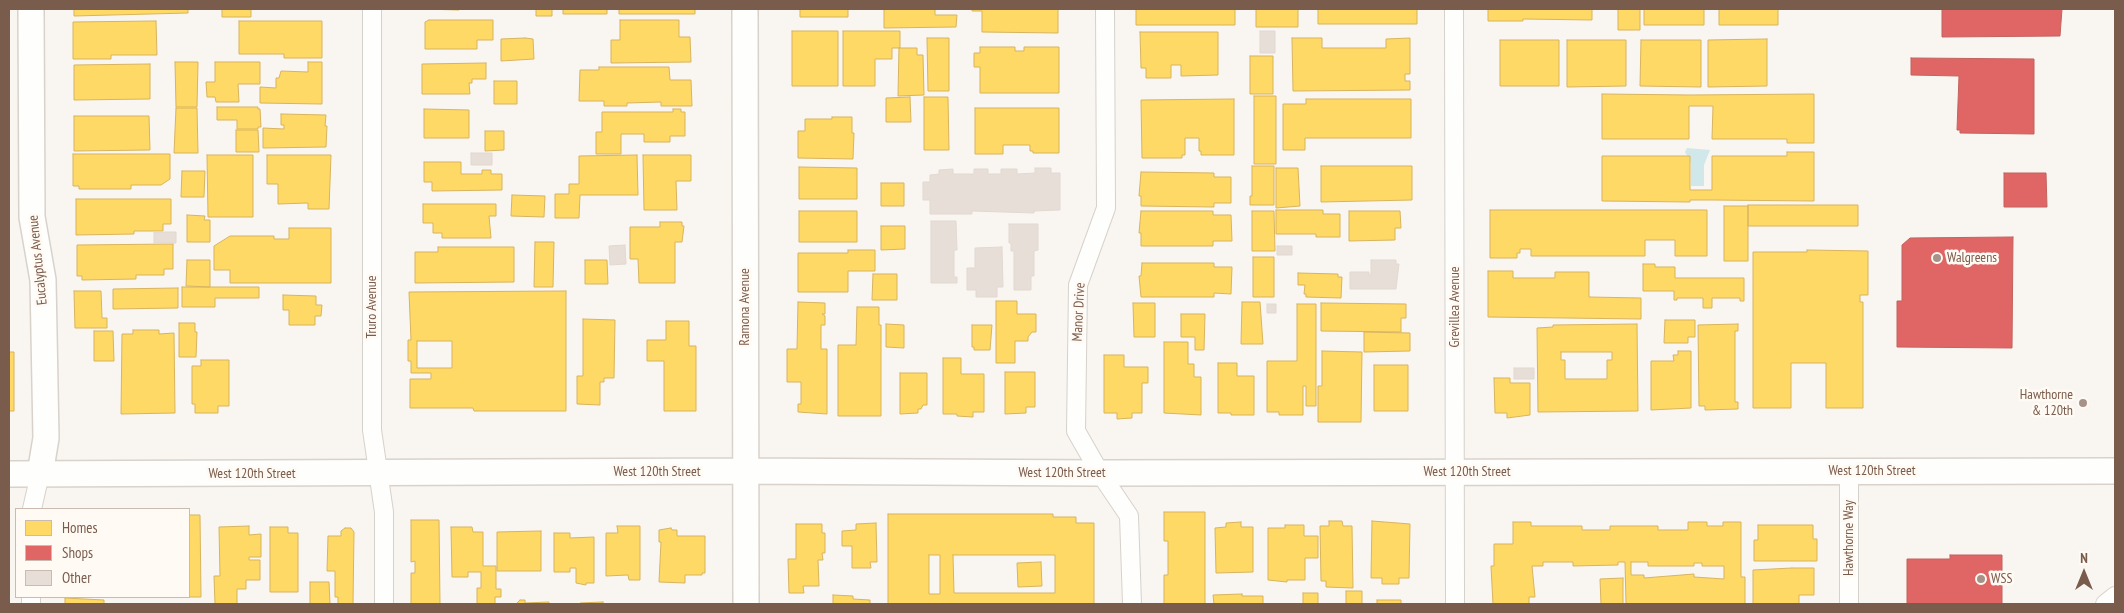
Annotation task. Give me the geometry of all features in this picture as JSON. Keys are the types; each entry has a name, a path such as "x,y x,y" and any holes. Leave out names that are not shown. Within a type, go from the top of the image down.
{"main road":[{"name":"Eucalyptus Avenue","path":"32,9 32,217 43,280 46,438 40,474"},
{"name":"Ramona Avenue","path":"745,9 746,604"},
{"name":"West 120th Street","path":"9,474 746,471 1100,473 2115,471"}],"street":[{"name":"Truro Avenue","path":"372,9 372,430 384,512 384,604"},
{"name":"Manor Drive","path":"1104,9 1106,208 1078,285 1076,431 1100,473 1130,516 1132,604"},
{"name":"Grevillea Avenue","path":"1454,9 1455,604"},
{"name":"Hawthorne Way","path":"1849,471 1849,604"},
{"name":"Eucalyptus Avenue","path":"32,508 40,474"},
{"path":"2105,604 2115,596"}],"water":[{"path":"1687,148 1710,150 1704,165 1704,186 1691,186 1691,163 1685,152"}],"building: Homes":[{"path":"74,9 188,9 188,13 74,16"},
{"path":"222,9 251,9 251,17 222,17"},
{"path":"423,9 459,9 459,10"},
{"path":"536,9 552,9 552,16 536,16"},
{"path":"563,9 607,9 607,14 563,14"},
{"path":"619,9 695,9 695,14 619,14"},
{"path":"800,9 848,9 848,17 800,17"},
{"path":"884,9 935,9 935,15 957,15 956,27 884,28"},
{"path":"972,9 1058,9 1058,33 982,32 982,11 972,11"},
{"path":"1136,9 1235,9 1235,25 1136,25"},
{"path":"1256,9 1298,9 1298,27 1256,27"},
{"path":"1318,9 1417,9 1417,24 1318,24"},
{"path":"1488,9 1592,9 1592,20 1523,19 1523,21 1488,21"},
{"path":"1618,9 1640,9 1640,30 1618,30"},
{"path":"1644,9 1704,9 1704,25 1644,25"},
{"path":"1719,9 1778,9 1778,25 1719,25"},
{"path":"429,20 493,20 493,40 477,40 477,49 425,49 425,22"},
{"path":"620,20 679,20 679,37 690,37 691,62 611,63 611,40 620,40"},
{"path":"156,21 157,55 111,55 111,59 73,59 73,22"},
{"path":"239,21 322,21 322,58 284,58 284,54 239,54"},
{"path":"792,31 838,31 838,86 792,86"},
{"path":"843,31 900,31 900,48 892,48 892,59 875,59 875,86 843,86"},
{"path":"1140,32 1218,32 1218,75 1181,76 1181,65 1171,65 1171,78 1146,78 1146,68 1141,68"},
{"path":"927,38 949,38 949,91 928,91"},
{"path":"1292,38 1322,38 1322,48 1386,48 1386,39 1410,38 1410,74 1405,74 1405,81 1410,81 1410,90 1293,91"},
{"path":"501,39 533,39 534,59 501,61"},
{"path":"1767,39 1767,86 1708,87 1708,40"},
{"path":"1500,40 1559,40 1559,86 1500,86"},
{"path":"1567,40 1626,40 1626,86 1567,87"},
{"path":"1641,40 1701,40 1701,87 1640,86"},
{"path":"980,47 1015,47 1015,51 1024,51 1024,47 1059,47 1059,93 980,93 980,67 974,67 974,53 980,53"},
{"path":"899,48 917,48 917,55 923,55 924,95 898,96"},
{"path":"1250,56 1273,56 1273,94 1250,94"},
{"path":"175,62 198,62 197,107 176,107"},
{"path":"215,62 260,62 260,84 238,84 239,102 216,102 215,97 207,97 206,82 215,82"},
{"path":"308,62 322,62 322,104 260,103 260,87 276,88 276,78 279,78 281,71 308,72"},
{"path":"486,63 486,79 472,79 472,83 469,83 470,94 422,94 422,64"},
{"path":"150,64 150,99 74,100 74,65"},
{"path":"599,67 669,67 670,80 691,80 692,106 661,106 661,102 627,103 627,106 604,106 604,101 579,101 580,70 599,70"},
{"path":"494,81 517,81 517,104 494,104"},
{"path":"1602,94 1814,94 1814,143 1787,143 1787,139 1712,139 1713,106 1689,106 1689,139 1602,139"},
{"path":"1254,96 1276,96 1276,164 1254,164"},
{"path":"910,97 911,122 886,122 886,98"},
{"path":"924,97 948,97 949,150 924,150"},
{"path":"1234,99 1234,155 1201,155 1201,151 1199,151 1199,138 1185,138 1185,155 1182,155 1182,158 1142,158 1141,100"},
{"path":"1306,99 1411,99 1411,138 1305,138 1305,150 1283,150 1283,104 1306,104"},
{"path":"217,107 258,107 260,109 261,127 258,127 258,129 237,129 237,120 217,120"},
{"path":"176,108 197,108 198,153 174,153"},
{"path":"975,108 1059,108 1059,153 1033,153 1033,151 1030,151 1030,145 1003,145 1003,154 975,154"},
{"path":"424,109 469,110 469,138 424,138"},
{"path":"673,109 681,109 681,112 685,112 685,136 670,136 670,142 644,142 644,134 621,134 621,154 596,154 596,132 602,132 602,112 673,112"},
{"path":"281,114 326,115 326,147 263,148 263,128 284,129 284,125 281,125"},
{"path":"74,116 149,116 150,150 74,151"},
{"path":"832,117 852,117 852,133 854,133 853,159 798,158 798,131 805,131 805,119 832,119"},
{"path":"236,130 258,130 259,152 236,152"},
{"path":"485,131 504,131 504,150 485,151"},
{"path":"1787,152 1814,152 1814,201 1602,201 1602,156 1690,156 1690,190 1712,190 1712,156 1787,156"},
{"path":"73,154 170,154 170,179 161,185 131,185 131,189 79,189 79,186 73,186"},
{"path":"207,155 253,155 253,217 208,217"},
{"path":"267,155 331,155 329,209 308,209 308,203 278,204 278,184 267,184"},
{"path":"637,155 638,195 580,195 579,218 555,218 555,194 569,194 569,184 579,184 579,156"},
{"path":"643,155 691,155 691,181 676,181 677,210 644,210"},
{"path":"424,162 461,162 461,174 482,174 482,170 491,170 491,174 502,174 502,190 432,191 432,182 424,182"},
{"path":"1252,166 1274,166 1274,205 1250,205 1250,196 1252,196"},
{"path":"1321,166 1412,166 1412,200 1321,202"},
{"path":"799,167 857,168 857,199 799,199"},
{"path":"1276,168 1298,168 1300,206 1276,208"},
{"path":"182,171 205,171 204,197 181,197"},
{"path":"1141,172 1214,173 1214,177 1231,177 1231,203 1214,203 1214,207 1141,206 1141,196 1139,196"},
{"path":"881,183 904,183 904,206 881,206"},
{"path":"512,195 545,196 544,217 511,216"},
{"path":"76,199 171,199 171,224 163,224 163,231 134,231 134,234 76,235"},
{"path":"423,204 496,204 496,216 489,216 491,238 442,238 442,233 433,233 433,223 423,223"},
{"path":"1748,205 1858,205 1858,226 1748,226"},
{"path":"1724,206 1748,206 1748,261 1724,261"},
{"path":"1276,210 1323,210 1323,214 1340,214 1340,237 1316,237 1316,234 1276,234"},
{"path":"1490,210 1707,210 1707,256 1675,256 1675,240 1645,240 1645,256 1531,256 1531,249 1520,249 1520,253 1517,253 1517,258 1490,258"},
{"path":"799,211 857,211 857,242 799,242"},
{"path":"1141,211 1213,211 1213,215 1231,215 1232,241 1213,241 1213,246 1141,246 1141,233 1139,233"},
{"path":"1252,211 1274,211 1275,251 1252,251"},
{"path":"1349,211 1400,211 1401,228 1395,228 1395,240 1349,241"},
{"path":"187,215 205,216 204,220 210,220 210,242 187,242"},
{"path":"660,222 682,222 682,226 684,226 682,242 675,242 675,283 639,283 638,259 630,259 630,227 660,227"},
{"path":"881,226 905,226 905,249 881,250"},
{"path":"289,228 331,228 331,283 230,283 230,270 214,270 214,246 230,236 274,236 274,239 289,239"},
{"path":"535,242 554,242 553,287 534,287"},
{"path":"173,244 173,269 164,269 164,275 136,275 136,279 82,280 82,276 77,276 77,245"},
{"path":"438,247 514,247 514,282 415,283 415,252 438,252"},
{"path":"848,250 875,250 875,271 848,271 848,292 798,292 798,253 848,253"},
{"path":"1807,250 1868,251 1868,295 1860,295 1860,302 1863,302 1863,408 1826,408 1826,363 1791,363 1791,408 1753,408 1753,252 1807,252"},
{"path":"1253,257 1274,257 1274,297 1253,297"},
{"path":"187,260 210,260 210,287 186,286"},
{"path":"585,260 607,260 608,284 585,284"},
{"path":"1142,263 1214,263 1214,267 1232,267 1231,294 1214,293 1214,297 1141,297 1139,276 1141,276"},
{"path":"1643,264 1655,264 1655,267 1675,267 1675,278 1744,278 1744,301 1740,301 1740,298 1712,298 1712,308 1703,308 1703,298 1677,298 1677,300 1674,300 1674,291 1643,291"},
{"path":"1488,271 1513,271 1513,278 1555,278 1555,272 1589,272 1589,297 1641,298 1641,319 1488,317"},
{"path":"1298,273 1338,274 1338,277 1342,277 1341,298 1306,297 1306,294 1304,294 1305,285 1298,285"},
{"path":"873,274 897,274 897,300 872,300"},
{"path":"182,287 259,287 259,298 215,298 215,307 182,307"},
{"path":"178,288 178,308 113,309 113,289"},
{"path":"74,291 101,291 102,318 107,318 107,328 75,328"},
{"path":"566,291 566,411 474,411 473,408 410,408 410,379 431,379 431,373 411,373 411,361 408,361 408,340 411,340 409,292","holes":["417,341 452,341 452,368 417,368"]},
{"path":"283,295 316,296 316,305 322,305 321,316 315,316 315,325 289,325 289,310 283,310"},
{"path":"996,301 1017,301 1017,314 1036,314 1036,332 1032,332 1028,337 1028,341 1015,341 1015,363 996,363"},
{"path":"798,302 825,303 825,314 822,314 825,316 825,325 821,325 821,349 827,349 827,414 798,412 798,404 801,404 801,382 787,382 787,349 797,349"},
{"path":"1242,302 1260,302 1263,344 1241,344"},
{"path":"1133,303 1155,303 1155,337 1134,337"},
{"path":"1321,303 1406,304 1406,318 1401,318 1401,332 1321,331"},
{"path":"1297,304 1316,304 1316,406 1306,406 1306,386 1303,386 1303,415 1279,415 1279,412 1267,412 1267,361 1297,361"},
{"path":"857,307 879,307 879,325 881,325 881,416 838,416 838,345 856,345"},
{"path":"1181,314 1205,314 1204,350 1195,350 1195,337 1181,337"},
{"path":"583,319 615,320 614,378 604,378 604,382 600,382 600,405 577,404 577,376 583,376"},
{"path":"1665,320 1695,320 1695,337 1688,337 1688,343 1664,343"},
{"path":"666,321 689,321 689,346 696,346 696,411 664,411 664,361 647,361 647,340 666,340"},
{"path":"179,323 195,323 195,332 197,332 196,357 179,357"},
{"path":"886,324 904,325 904,348 886,347"},
{"path":"1637,324 1638,411 1538,412 1537,328 1553,327 1553,325","holes":["1561,352 1612,352 1612,360 1607,360 1607,379 1565,379 1565,360 1561,360"]},
{"path":"1738,324 1738,331 1735,331 1735,402 1738,402 1738,409 1705,410 1705,406 1699,406 1698,325"},
{"path":"972,325 992,325 990,350 974,350 974,347 972,347"},
{"path":"133,330 159,330 159,334 174,333 175,413 121,414 122,334 133,334"},
{"path":"94,331 113,331 114,361 94,361"},
{"path":"1364,332 1410,333 1410,351 1364,352"},
{"path":"1164,342 1188,342 1188,364 1194,364 1194,377 1201,377 1201,415 1164,413"},
{"path":"1322,351 1362,352 1361,422 1318,422 1318,386 1322,386"},
{"path":"1678,351 1691,351 1691,408 1651,410 1651,361 1674,361 1673,355 1678,355"},
{"path":"9,352 14,352 14,411 9,411"},
{"path":"1104,355 1124,355 1124,367 1148,367 1148,383 1142,383 1142,413 1132,413 1132,418 1117,419 1117,413 1104,413"},
{"path":"943,358 961,358 961,374 984,374 984,412 973,412 973,417 943,414"},
{"path":"201,360 229,360 229,406 218,406 218,413 195,413 195,404 192,404 192,366 201,366"},
{"path":"1218,363 1237,363 1237,376 1254,376 1254,415 1218,413"},
{"path":"1374,365 1408,365 1408,411 1374,411"},
{"path":"1005,372 1035,372 1035,407 1026,407 1026,413 1005,414"},
{"path":"900,373 927,373 927,405 923,405 921,409 918,409 918,413 900,414"},
{"path":"1494,378 1510,378 1510,383 1530,383 1530,415 1507,418 1507,413 1495,413"},
{"path":"1164,512 1205,512 1205,604 1164,604 1164,575 1168,575 1168,541 1164,541"},
{"path":"888,514 1053,514 1053,517 1076,517 1076,523 1094,523 1094,604 888,604","holes":["929,555 940,555 940,594 929,594","953,555 1055,555 1055,593 954,593"]},
{"path":"190,515 200,515 201,597 190,597"},
{"path":"411,520 439,520 440,604 411,604 411,573 415,573 415,561 411,562"},
{"path":"1329,521 1342,521 1343,526 1352,526 1353,588 1326,587 1326,581 1321,581 1320,526 1329,526"},
{"path":"1372,521 1410,524 1409,578 1399,578 1399,584 1382,584 1382,578 1371,578"},
{"path":"1241,522 1241,527 1253,527 1253,572 1216,573 1215,528 1226,527 1226,523"},
{"path":"1513,522 1531,522 1531,526 1582,526 1582,530 1610,530 1610,526 1658,526 1658,530 1688,530 1688,522 1707,522 1707,526 1723,526 1723,522 1741,522 1741,577 1745,577 1745,604 1626,604 1625,562 1618,562 1618,565 1573,566 1573,562 1543,562 1543,566 1532,566 1535,597 1529,597 1529,604 1493,604 1491,566 1494,566 1494,544 1513,544","holes":["1631,562 1648,562 1648,566 1694,566 1694,563 1702,563 1702,566 1724,566 1724,579 1694,577 1694,574 1644,578 1644,575 1631,575"]},
{"path":"876,523 877,562 870,562 871,568 852,568 852,546 842,546 842,531 856,530 856,524"},
{"path":"796,524 822,524 822,533 825,533 825,553 822,553 823,560 818,560 819,586 803,586 804,593 789,593 788,559 796,559"},
{"path":"1285,525 1304,525 1304,536 1318,536 1318,558 1305,558 1305,580 1287,580 1287,582 1268,580 1268,528 1285,528"},
{"path":"1758,525 1813,525 1813,539 1817,539 1817,561 1754,561 1754,540 1758,540"},
{"path":"249,526 249,535 261,534 261,557 249,557 249,560 260,560 260,580 246,580 246,589 237,589 237,604 215,604 214,576 220,576 219,527"},
{"path":"617,526 640,526 640,580 629,580 628,575 606,576 606,533 618,533"},
{"path":"270,527 288,527 288,533 298,533 298,592 270,592"},
{"path":"451,527 472,527 473,532 483,532 483,566 496,566 496,589 501,589 501,597 495,597 495,604 477,604 477,588 481,588 481,572 468,572 468,577 452,577"},
{"path":"345,528 351,528 354,532 353,604 338,604 338,597 335,597 335,571 327,571 328,536 341,536 341,531"},
{"path":"671,528 672,530 677,530 677,536 705,536 705,573 702,573 702,575 685,575 685,583 659,582 661,542 659,542 659,530"},
{"path":"541,531 541,571 497,571 497,532"},
{"path":"554,533 570,533 570,538 594,537 594,583 586,583 586,585 576,583 576,568 570,568 570,572 554,572"},
{"path":"1041,562 1042,586 1018,587 1017,563"},
{"path":"1814,568 1814,595 1799,595 1799,604 1753,604 1753,570"},
{"path":"1623,578 1623,604 1601,604 1600,579"},
{"path":"310,582 329,582 330,604 310,604"},
{"path":"1346,591 1362,591 1362,604 1346,604"},
{"path":"1303,593 1318,593 1318,604 1303,604"},
{"path":"1242,594 1242,596 1263,596 1263,604 1214,604 1213,595"},
{"path":"833,595 853,596 853,599 870,600 870,604 833,604"},
{"path":"65,598 104,600 104,604 65,604"},
{"path":"520,600 525,600 525,603 549,602 549,604 516,604"},
{"path":"1377,600 1401,600 1401,604 1377,604"},
{"path":"603,602 603,604 580,604 580,603"}],"building: Shops":[{"path":"1942,9 2062,9 2060,36 1942,37"},
{"path":"1911,58 2034,59 2034,134 1960,133 1960,130 1957,130 1959,76 1911,75"},
{"path":"2004,173 2046,173 2047,207 2004,207"},
{"name":"Walgreens","path":"2013,237 2012,348 1897,347 1897,301 1902,301 1902,245 1910,238"},
{"path":"1950,555 2002,555 2002,604 1907,604 1907,559 1950,559"}],"building: Other":[{"path":"1260,31 1275,31 1275,53 1260,53"},
{"path":"471,153 492,153 492,165 471,165"},
{"path":"1035,168 1051,168 1051,173 1060,173 1060,210 1034,211 1034,213 972,211 972,214 930,214 930,200 923,200 923,182 930,182 930,175 939,174 939,170 953,169 953,174 974,174 974,169 988,169 988,174 1001,174 1001,169 1017,169 1017,174 1035,173"},
{"path":"931,221 956,221 957,250 954,250 954,277 957,277 957,283 931,283"},
{"path":"1009,224 1038,224 1038,250 1034,251 1034,276 1031,276 1031,290 1014,290 1014,251 1011,251 1011,243 1009,243"},
{"path":"154,232 176,232 176,243 154,243"},
{"path":"625,245 626,264 610,265 609,246"},
{"path":"1277,246 1292,246 1292,255 1277,255"},
{"path":"1002,247 1003,287 997,287 997,297 976,297 976,290 967,290 967,268 975,268 975,248"},
{"path":"1371,260 1396,260 1396,264 1399,264 1396,289 1350,289 1350,272 1369,272 1369,275 1371,275"},
{"path":"1267,304 1276,304 1276,313 1267,313"},
{"path":"1514,368 1534,368 1534,379 1514,379"}],"place":[{"name":"Walgreens","path":"1937,258"},
{"name":"Hawthorne & 120th","path":"2083,403"},
{"name":"WSS","path":"1981,579"}]}
